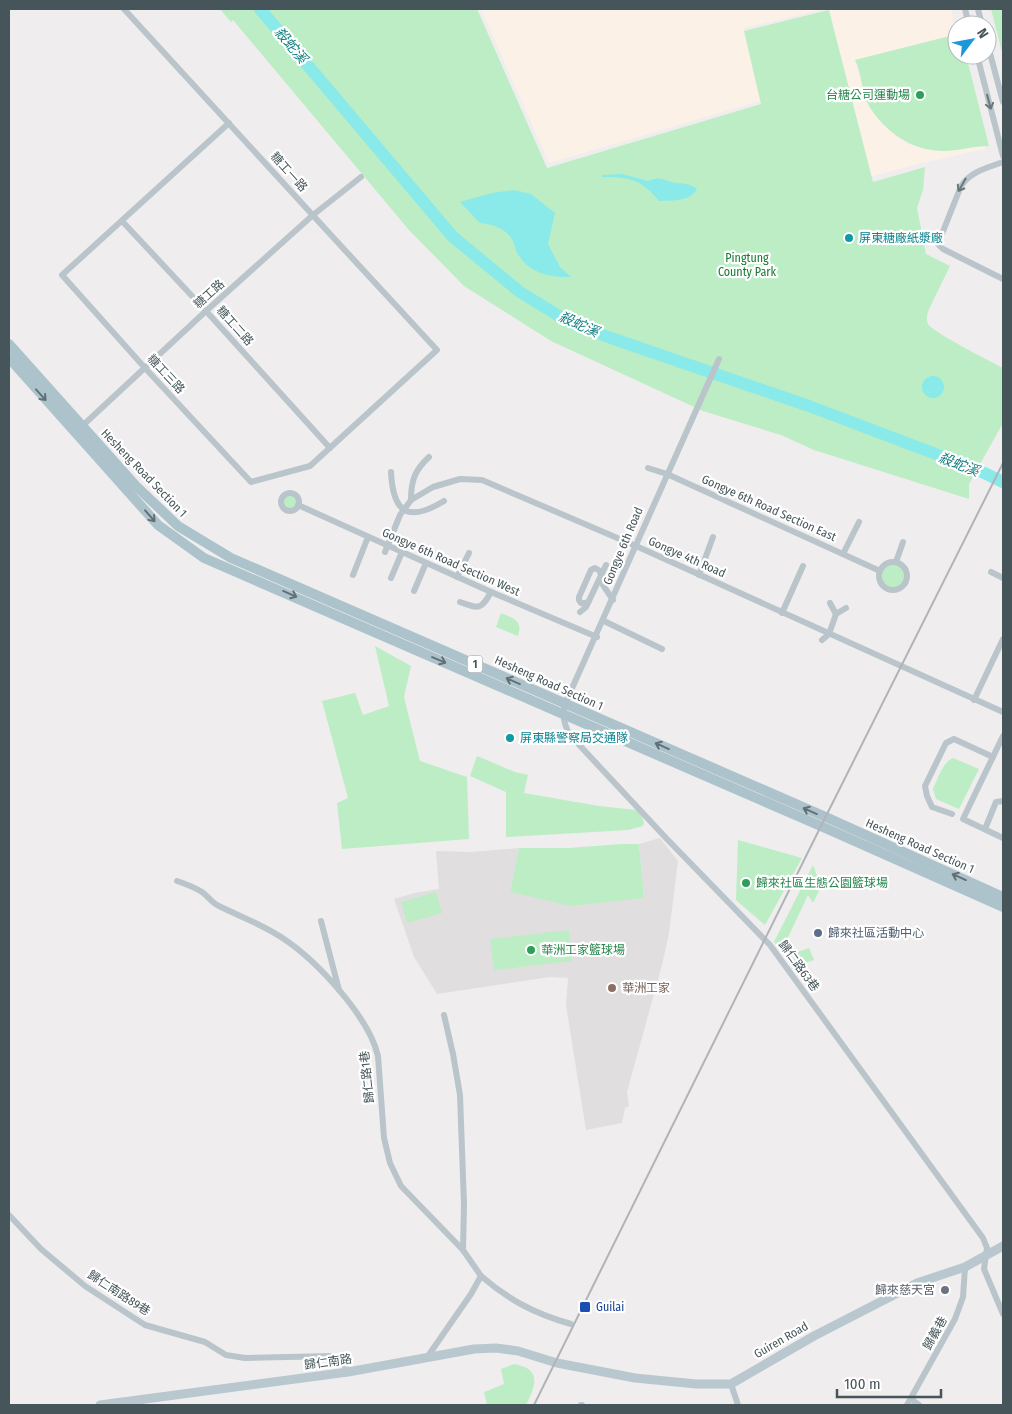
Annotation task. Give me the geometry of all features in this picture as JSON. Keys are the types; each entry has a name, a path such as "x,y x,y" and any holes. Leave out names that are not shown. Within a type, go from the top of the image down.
{"main road":[{"name":"Hesheng Road Section 1","path":"9,344 79,430"},
{"name":"Hesheng Road Section 1","path":"9,358 79,430 178,526 231,558 1003,907"},
{"name":"Hesheng Road Section 1","path":"564,709 1003,897"}],"street":[{"name":"糖工一路","path":"124,9 437,350"},
{"path":"980,65 1003,156"},
{"path":"995,65 1001,83 1003,102"},
{"name":"糖工三路","path":"229,123 62,275 145,368 251,482 310,466 437,350"},
{"path":"1003,162 974,172 966,179 961,186 938,244 943,249 1003,279"},
{"name":"糖工路","path":"79,430 206,311 313,215 361,178"},
{"name":"糖工二路","path":"122,221 330,448"},
{"name":"Gongye 6th Road","path":"564,709 719,359"},
{"path":"411,500 411,485 414,476 429,457"},
{"name":"Gongye 6th Road Section East","path":"648,468 667,474 880,570"},
{"path":"391,472 391,481 396,501 404,510 410,513 424,512 444,501"},
{"name":"Gongye 4th Road","path":"387,549 394,528 411,500 433,487 460,478 482,480 636,546 1003,712"},
{"name":"Gongye 6th Road Section West","path":"298,506 368,537 387,549 402,552 596,637"},
{"path":"843,554 859,522"},
{"path":"353,575 368,537"},
{"path":"699,575 713,537"},
{"path":"896,562 902,542"},
{"path":"391,578 402,552"},
{"path":"457,577 468,553"},
{"path":"896,562 906,571 906,580 901,587 892,590 884,586 880,578 880,570 887,563 896,562"},
{"path":"414,591 426,563"},
{"path":"580,612 586,607 606,565"},
{"path":"782,612 803,566"},
{"path":"589,601 583,604 578,599 591,570 597,568 600,571 603,585 613,600"},
{"path":"991,572 1003,578"},
{"path":"460,602 474,608 479,608 486,602 491,592"},
{"path":"830,603 836,614"},
{"path":"822,640 829,634 836,614 846,608"},
{"path":"604,621 662,649"},
{"path":"974,700 1003,638"},
{"name":"歸仁路63巷","path":"564,709 569,734 662,834 770,945 983,1238 987,1248 986,1256"},
{"path":"1003,736 963,819 1003,838"},
{"path":"952,814 932,806 925,786 946,744 954,739 993,757"},
{"path":"985,829 993,806 996,802 1003,801"},
{"name":"歸仁路1巷","path":"177,881 203,892 215,904 248,918 284,938 316,964 366,1026 376,1044 384,1138 390,1163 401,1186 463,1250 481,1276 496,1289 528,1309 549,1318 571,1324"},
{"path":"321,921 339,991"},
{"path":"444,1015 460,1095 464,1204 463,1250"},
{"name":"歸仁南路89巷","path":"9,1215 41,1249 85,1286 145,1325 205,1342 226,1355 245,1358 332,1356 341,1360 348,1372"},
{"name":"Guiren Road","path":"731,1384 814,1336 917,1283 965,1267 1003,1246"},
{"path":"986,1256 984,1269 1003,1314"},
{"name":"歸義巷","path":"909,1402 956,1319 963,1296 965,1267"},
{"path":"428,1356 471,1294 481,1276"},
{"name":"歸仁南路","path":"100,1405 348,1372 428,1356 474,1349 496,1348 518,1351 557,1363 635,1378 696,1384 731,1384"},
{"path":"731,1384 738,1405"},
{"path":"909,1402 919,1405"}],"shaded area":[{"path":"481,9 824,9 744,28 760,101 549,163"},
{"path":"827,9 951,9 952,15 947,15 947,37 855,60 868,104 885,125 908,144 943,151 963,149 984,142 985,149 870,177"},
{"name":"華洲工家","path":"660,838 678,861 669,933 627,1092 629,1106 625,1108 622,1123 586,1130 566,1005 568,978 550,977 437,994 414,957 394,899 414,893 439,889 436,851 471,852 519,848 510,892 644,898 639,844"}],"green space":[{"name":"Pingtung County Park","path":"220,9 477,9 547,168 761,104 744,31 829,10 873,182 925,167 923,190 917,208 926,254 950,266 929,309 927,316 928,324 951,340 1003,368 1003,423 969,484 969,499 814,450 781,435 703,411 551,341 464,286 409,230 233,20 231,22"},
{"path":"991,9 1003,9 1003,56 997,32 997,15 993,15"},
{"name":"台糖公司運動場","path":"947,37 947,65 969,65 989,146 943,151 931,150 899,138 882,123 868,104 855,60"},
{"path":"290,493 296,496 299,502 296,508 290,511 284,508 281,502 284,496"},
{"path":"893,562 903,566 907,576 903,586 893,590 883,586 879,576 883,566"},
{"path":"501,613 518,623 518,636 496,627"},
{"path":"375,646 411,666 404,697 420,761 467,777 469,839 342,849 337,803 348,798 322,701 355,693 363,715 389,706"},
{"path":"477,756 515,772 528,775 524,793 599,806 636,810 640,813 644,822 643,826 628,830 506,837 506,792 470,776"},
{"path":"953,758 979,769 959,809 936,799 933,789 943,767"},
{"path":"738,840 802,858 765,925 736,900"},
{"path":"639,844 644,898 571,906 510,892 519,848 569,848"},
{"path":"813,865 821,887 813,903 808,895 782,950 774,942"},
{"path":"436,892 442,913 407,923 401,902"},
{"name":"華洲工家籃球場","path":"569,930 572,961 494,970 490,939"},
{"path":"809,948 814,960 796,966 792,954"},
{"path":"514,1364 523,1366 533,1374 534,1385 526,1405 487,1405 484,1392 504,1384 501,1369"}],"water":[{"path":"622,174 648,181 660,179 689,185 697,189 686,198 659,201 646,188 634,181 602,177 602,175"},
{"path":"514,190 531,194 555,213 548,244 560,267 571,277 556,277 529,267 518,254 512,240 505,232 489,224 480,223 460,202 492,193"},
{"path":"933,376 941,379 944,387 941,395 933,398 925,395 922,387 925,379"}],"waterway":[{"name":"殺蛇溪","path":"260,9 453,237 520,292 567,321 809,406 978,470 1003,482"}],"railway":[{"path":"534,1405 1003,463"}],"place":[{"name":"台糖公司運動場","path":"920,95"},
{"name":"屏東糖廠紙漿廠","path":"849,238"},
{"name":"屏東縣警察局交通隊","path":"510,738"},
{"name":"歸來社區生態公園籃球場","path":"746,883"},
{"name":"歸來社區活動中心","path":"818,933"},
{"name":"華洲工家籃球場","path":"531,950"},
{"name":"華洲工家","path":"612,988"},
{"name":"歸來慈天宮","path":"945,1290"},
{"name":"Guilai","path":"585,1307"}]}
